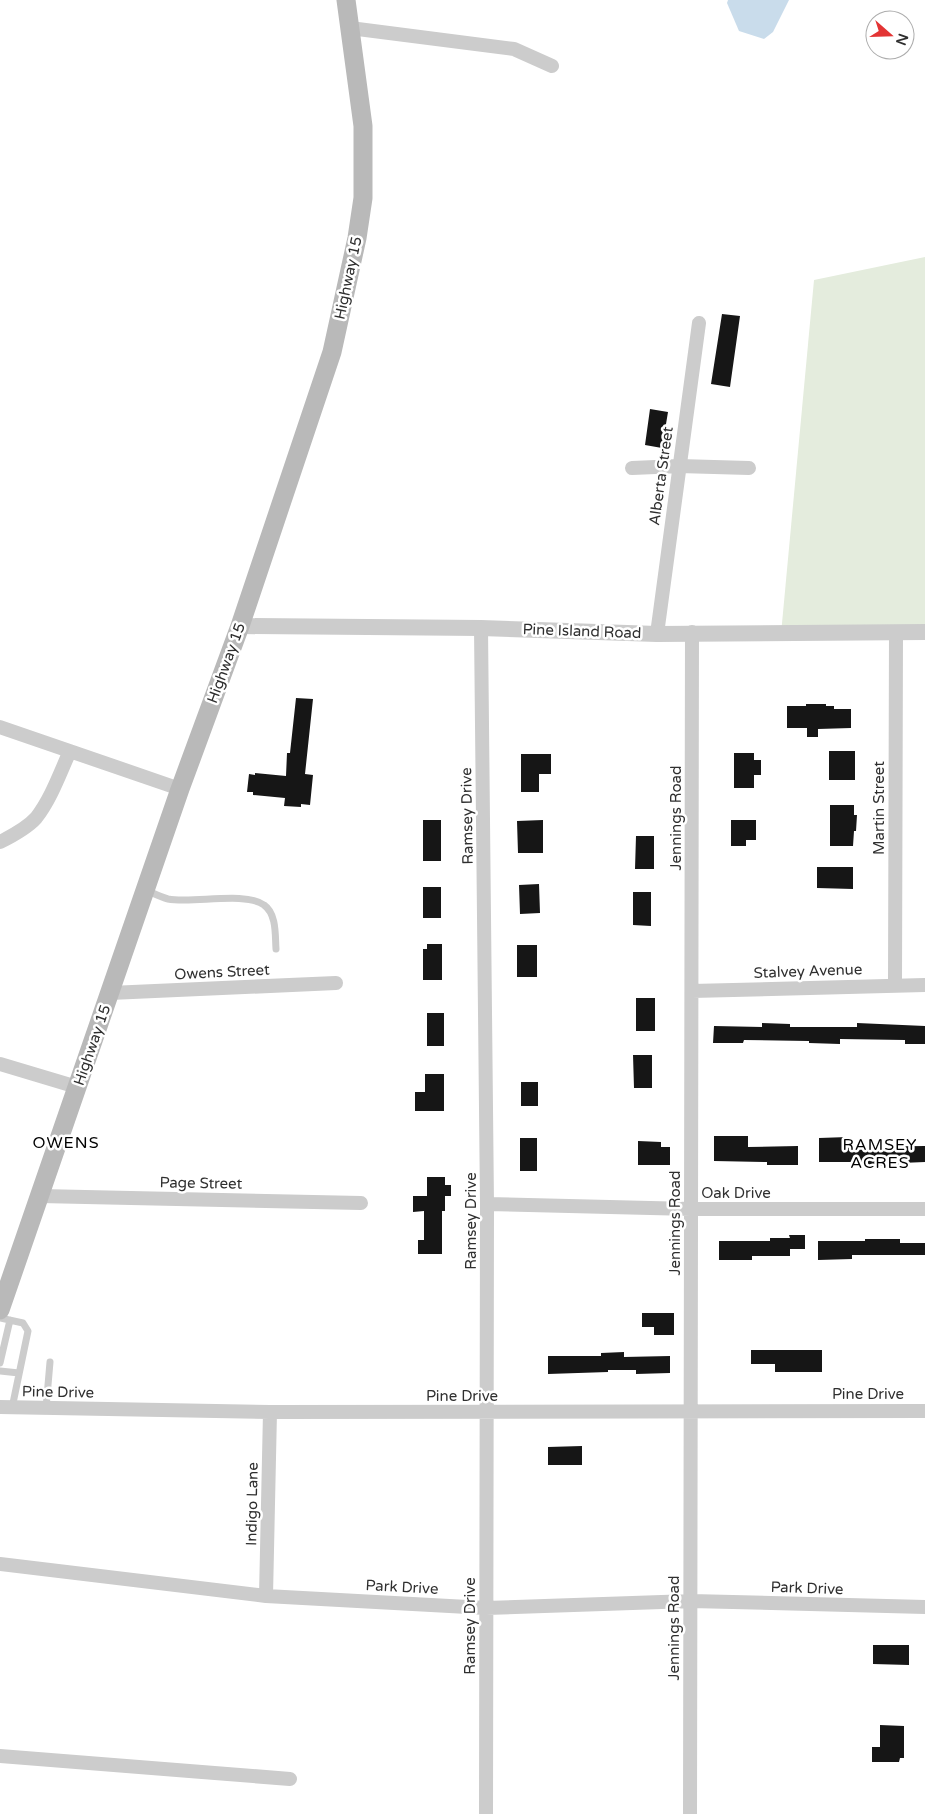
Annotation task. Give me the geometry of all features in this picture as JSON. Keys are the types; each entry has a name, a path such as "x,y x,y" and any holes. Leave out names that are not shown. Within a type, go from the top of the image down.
{"main road":[{"name":"Highway 15","path":"3,1312 77,1087 180,789 240,626 332,352 357,238 363,198 363,126 346,0"}],"street":[{"path":"350,28 514,49 552,66"},
{"name":"Alberta Street","path":"656,634 699,323"},
{"path":"632,468 679,466 749,468"},
{"name":"Pine Island Road","path":"240,626 481,628 656,634 692,632 781,634 925,632"},
{"name":"Ramsey Drive","path":"481,628 487,1204 486,1814"},
{"name":"Jennings Road","path":"690,1814 692,632"},
{"name":"Martin Street","path":"895,985 896,632"},
{"path":"0,727 180,789"},
{"path":"0,842 15,834 35,819 47,799 70,751"},
{"name":"Owens Street","path":"110,993 336,983"},
{"name":"Stalvey Avenue","path":"692,992 925,985"},
{"path":"0,1064 77,1087"},
{"name":"Page Street","path":"40,1196 361,1202"},
{"name":"Oak Drive","path":"487,1204 691,1209 925,1209"},
{"name":"Pine Drive","path":"6,1408 270,1412 925,1411"},
{"name":"Indigo Lane","path":"266,1596 270,1412"},
{"name":"Park Drive","path":"0,1564 266,1596 486,1608 691,1601 925,1607"},
{"path":"0,1756 290,1779"}],"lane":[{"path":"145,890 168,899 248,899 265,905 276,929 276,949"},
{"path":"0,1318 3,1312"},
{"path":"0,1363 3,1312"},
{"path":"3,1312 23,1323 28,1331 19,1373 6,1408"},
{"path":"46,1408 50,1362"},
{"path":"0,1371 19,1373"}],"green space":[{"path":"925,257 925,632 781,634 814,280"}],"water":[{"path":"728,0 789,0 773,32 764,39 739,31 727,3"}],"building":[{"path":"722,314 740,316 730,387 711,384"},
{"path":"650,409 668,412 662,448 645,445"},
{"path":"296,698 313,699 305,774 313,775 310,805 301,804 301,807 284,806 285,798 253,795 253,792 247,792 249,774 286,776 287,753 290,753"},
{"path":"806,704 826,704 826,706 834,706 834,709 851,709 851,728 818,729 818,737 807,737 807,728 787,728 787,706 806,706"},
{"path":"829,751 855,751 855,780 829,780"},
{"path":"734,753 754,753 754,760 761,760 761,775 754,775 754,788 734,788"},
{"path":"521,754 551,754 551,774 539,774 539,792 521,792"},
{"path":"830,805 854,805 854,815 857,815 853,846 830,846"},
{"path":"423,820 441,820 441,861 423,861"},
{"path":"543,820 543,853 518,853 517,821"},
{"path":"731,820 756,820 756,840 746,840 746,846 731,846"},
{"path":"636,836 654,836 654,869 635,869"},
{"path":"817,867 853,867 853,889 817,888"},
{"path":"539,884 540,913 520,914 519,885"},
{"path":"423,887 441,887 441,918 423,918"},
{"path":"633,892 651,892 651,926 633,925"},
{"path":"427,944 442,944 442,980 423,980 423,949 427,949"},
{"path":"517,945 537,945 537,977 517,977"},
{"path":"636,998 655,998 655,1031 636,1031"},
{"path":"427,1013 444,1013 444,1046 427,1046"},
{"path":"762,1023 790,1024 790,1027 857,1027 857,1023 925,1026 925,1044 905,1044 905,1040 840,1039 840,1044 809,1043 809,1041 744,1040 743,1043 713,1043 714,1026 762,1027"},
{"path":"633,1055 652,1055 652,1088 634,1088"},
{"path":"425,1074 444,1074 444,1111 415,1111 415,1092 425,1092"},
{"path":"521,1082 538,1082 538,1106 521,1106"},
{"path":"714,1136 748,1136 748,1147 798,1146 798,1165 767,1165 767,1162 714,1161"},
{"path":"848,1137 849,1147 925,1146 925,1162 901,1163 901,1166 868,1166 868,1162 819,1162 819,1138"},
{"path":"520,1138 537,1138 537,1171 520,1171"},
{"path":"638,1141 661,1142 661,1147 670,1147 670,1165 638,1165"},
{"path":"427,1177 445,1177 445,1185 451,1185 451,1196 445,1196 445,1211 442,1211 442,1254 418,1254 418,1240 424,1240 424,1211 413,1212 413,1196 427,1196"},
{"path":"789,1235 805,1235 805,1249 790,1249 790,1256 752,1256 752,1260 719,1260 719,1241 770,1241 770,1238 790,1238"},
{"path":"865,1239 900,1239 900,1243 925,1243 925,1255 852,1255 852,1259 818,1260 818,1241 865,1241"},
{"path":"642,1313 674,1313 674,1335 654,1335 654,1327 642,1327"},
{"path":"751,1350 822,1350 822,1372 775,1372 775,1364 751,1364"},
{"path":"624,1352 624,1357 670,1356 670,1373 636,1374 636,1370 608,1370 608,1372 548,1374 548,1356 601,1356 601,1353"},
{"path":"582,1446 582,1465 548,1465 548,1447"},
{"path":"873,1645 909,1645 909,1665 873,1664"},
{"path":"880,1725 904,1726 904,1758 900,1758 899,1762 872,1762 872,1747 880,1747"}],"district":[{"name":"OWENS","path":"66,1142"},
{"name":"RAMSEY ACRES","path":"880,1153"}]}
